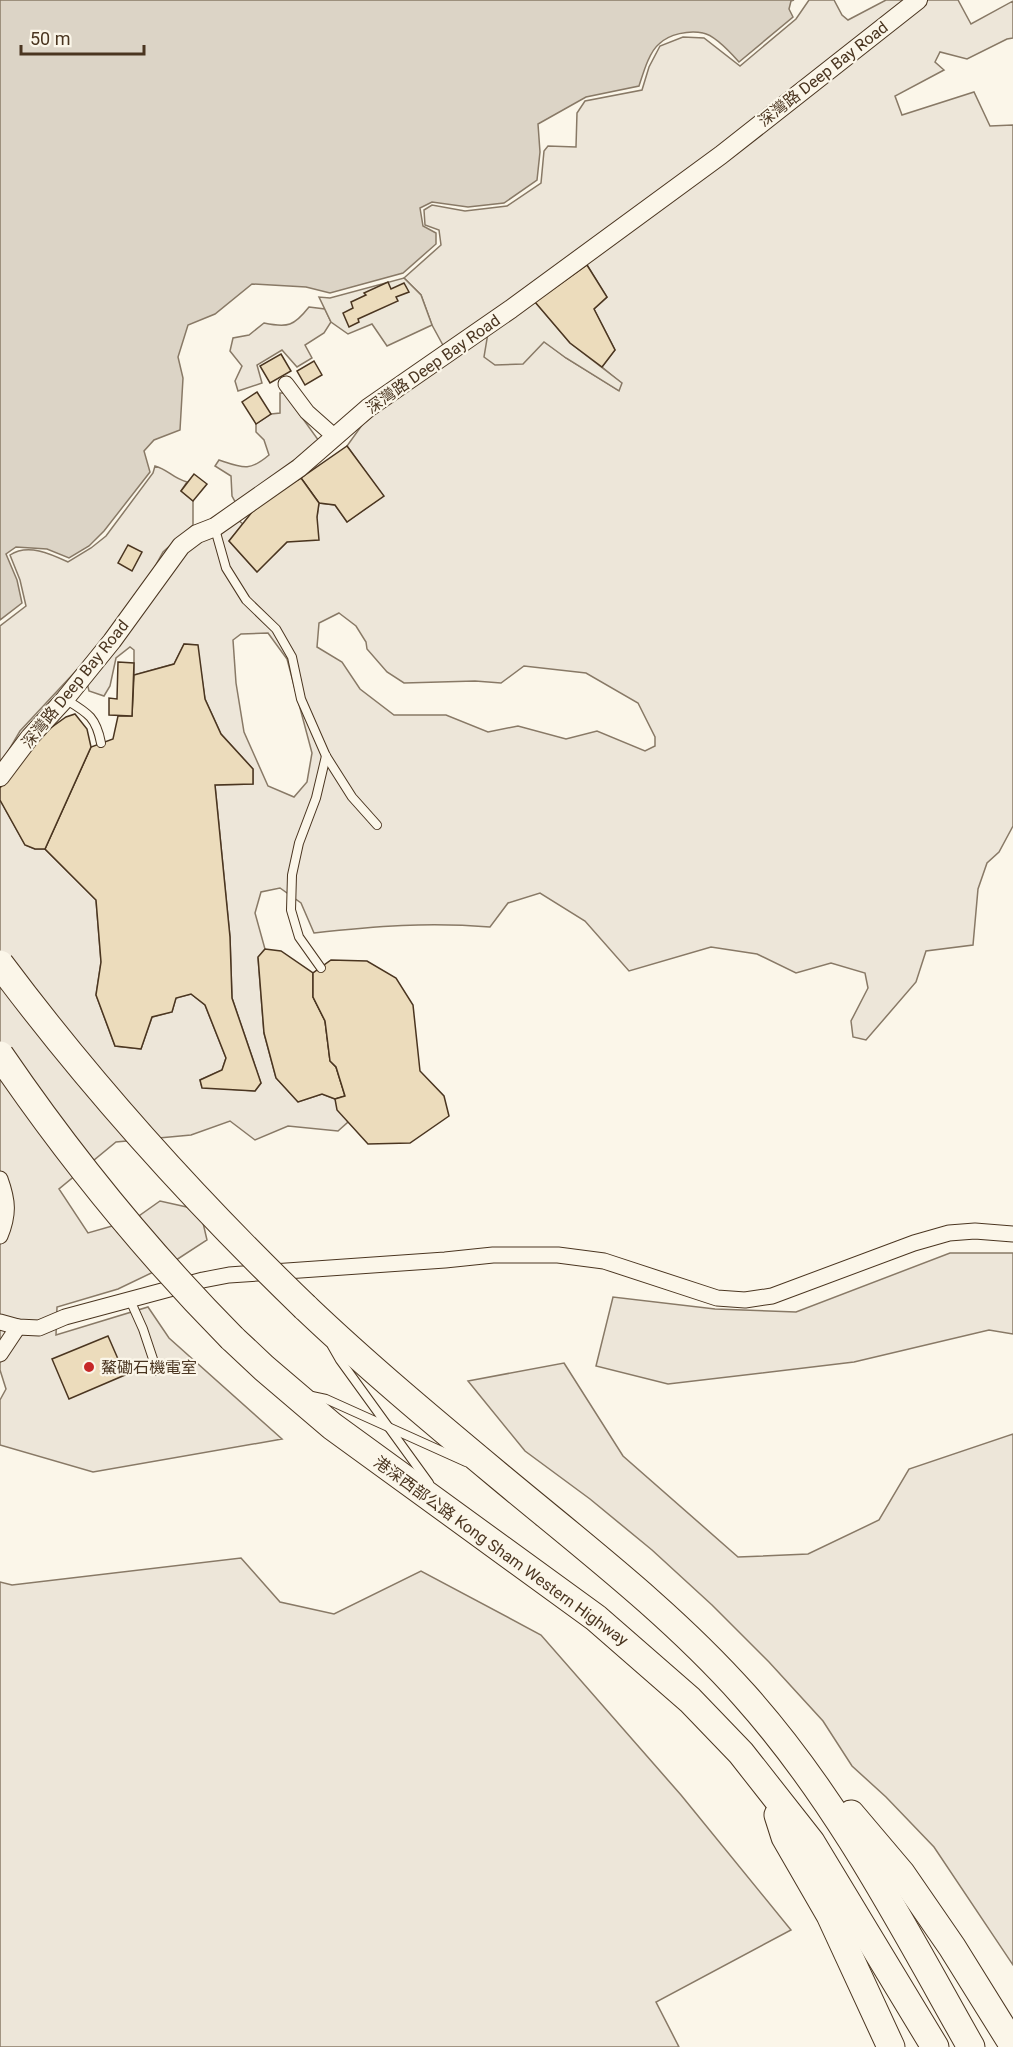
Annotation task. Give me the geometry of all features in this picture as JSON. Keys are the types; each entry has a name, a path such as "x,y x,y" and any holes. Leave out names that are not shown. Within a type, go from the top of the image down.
{"highway":[{"path":"0,964 54,1035 128,1123 216,1220 309,1311 378,1374 598,1557 676,1626 728,1678 807,1772 879,1883 971,2047"},
{"name":"港深西部公路 Kong Sham Western Highway","path":"0,1055 115,1209 186,1291 232,1338 292,1393 369,1454 573,1600 623,1640 690,1700 741,1753 811,1842 935,2047"},
{"path":"807,1772 861,1823 901,1873 952,1947 1013,2045"},
{"path":"766,1783 786,1838 830,1915 891,2047"}],"street":[{"name":"深灣路 Deep Bay Road","path":"0,777 30,737 66,699 112,641 182,546 197,534 215,527 299,468 368,408 511,309 721,155 918,0"},
{"path":"286,384 307,412 334,436"},
{"path":"0,1179 7,1198 6,1221 0,1236"},
{"path":"0,1322 18,1328 39,1328 65,1317 229,1275 493,1255 558,1255 604,1261 717,1298 745,1300 771,1296 914,1243 949,1233 975,1231 1013,1234"},
{"path":"0,1354 18,1328"}],"lane":[{"path":"215,527 226,568 246,600 276,628 292,657 301,699 326,756 352,797 377,825"},
{"path":"66,699 89,713 98,727 101,743"},
{"path":"321,968 299,937 291,910 291,875 299,843 316,798 326,756"},
{"path":"130,1300 143,1329 157,1371"},
{"path":"309,1311 340,1360 457,1518"},
{"path":"292,1393 326,1399 498,1475"}],"shaded area":[{"path":"0,0 794,0 791,1 789,9 793,17 739,62 708,34 692,32 674,35 663,41 652,52 639,86 586,97 538,124 540,152 537,180 504,203 468,207 432,202 420,208 423,226 436,233 436,244 403,273 330,293 306,287 252,284 215,314 188,325 178,357 183,378 180,430 154,440 144,451 150,472 104,531 89,546 69,558 47,549 16,547 6,554 17,580 22,603 0,620"},
{"path":"809,0 834,0 842,15 848,20 886,0 958,0 971,24 1013,1 1013,38 967,59 940,52 935,62 944,70 895,96 902,115 974,92 990,126 1013,125 1013,826 999,852 987,863 978,889 973,945 926,951 916,982 866,1040 853,1037 851,1021 868,988 865,973 831,963 796,973 757,954 711,947 629,971 585,921 540,893 508,903 490,927 402,926 314,933 301,903 280,888 261,892 255,913 265,949 258,958 264,1033 276,1078 298,1102 322,1094 335,1099 348,1122 338,1131 288,1126 255,1140 230,1121 191,1135 116,1142 59,1189 88,1233 133,1220 160,1201 200,1210 207,1240 170,1264 118,1289 57,1307 56,1335 148,1307 169,1338 282,1439 93,1472 0,1445 0,1400 6,1389 0,1370 0,800 25,845 35,849 45,849 96,900 101,962 96,995 115,1046 141,1049 152,1017 172,1012 176,998 191,994 205,1005 226,1058 222,1070 200,1080 202,1087 255,1091 261,1083 232,998 230,937 215,785 253,784 253,769 221,734 205,699 197,645 184,644 174,664 134,675 134,650 130,647 116,658 110,686 104,696 89,691 87,683 185,553 200,541 238,520 243,524 229,541 257,572 287,542 317,517 319,503 335,505 347,522 383,496 347,446 362,425 386,405 451,360 432,325 421,295 404,278 441,245 439,230 425,225 424,210 432,205 465,211 507,206 541,183 544,151 548,146 576,147 577,113 585,101 642,90 649,67 660,46 683,37 704,38 740,66 796,19","holes":["587,265 607,297 594,309 615,350 602,367 621,383 618,390 566,358 544,341 535,302","339,613 356,626 366,642 367,649 387,672 404,683 475,681 501,683 524,666 586,673 638,703 655,737 655,746 645,751 597,731 566,739 518,726 488,732 446,715 394,715 360,689 342,662 317,647 319,623","268,633 287,659 312,753 307,782 294,797 268,786 244,732 236,683 233,640 241,634"]},
{"path":"404,278 421,295 432,325 387,346 372,324 348,334 331,322 319,297 330,298"},
{"path":"535,302 570,343 622,383 619,391 544,342 523,364 495,365 484,357 488,333"},
{"path":"309,307 325,309 331,322 324,333 305,345 312,358 297,367 282,350 257,365 262,383 238,391 235,381 242,366 230,351 233,338 249,335 264,323 290,324"},
{"path":"280,393 287,393 319,441 237,505 232,496 231,476 215,466 219,460 240,466 251,466 269,455 264,440 256,432 256,424 271,414 280,413"},
{"path":"155,466 187,482 181,491 193,501 193,525 163,552 147,581 101,644 20,731 0,765 0,626 26,606 20,580 10,555 32,550 47,553 68,562 91,548 106,536 153,473"},
{"path":"950,1253 1013,1253 1013,1334 989,1330 854,1362 668,1384 596,1366 613,1297 715,1309 796,1312"},
{"path":"564,1363 623,1456 738,1557 808,1554 879,1520 909,1469 1013,1434 1013,1965 934,1847 886,1797 852,1766 823,1721 769,1662 652,1550 590,1499 525,1451 468,1381"},
{"path":"241,1558 280,1602 334,1614 421,1571 541,1635 681,1795 791,1930 656,2002 679,2047 0,2047 0,1582 12,1585"}],"building":[{"path":"587,265 607,297 594,309 615,350 602,367 570,343 535,302"},
{"path":"388,282 391,289 404,283 409,292 396,297 398,301 358,319 359,322 349,327 343,313 353,308 351,302"},
{"path":"281,354 291,371 270,383 260,366"},
{"path":"314,361 322,375 305,385 297,371"},
{"path":"257,392 271,414 256,424 242,402"},
{"path":"347,446 384,496 347,522 335,505 319,503 301,478"},
{"path":"194,474 207,484 193,501 181,491"},
{"path":"301,478 319,503 317,517 319,540 287,542 257,572 229,541 252,512"},
{"path":"128,545 142,552 132,571 118,563"},
{"path":"184,644 198,645 205,699 221,734 253,769 253,784 215,785 230,937 232,998 261,1083 255,1091 202,1088 200,1080 222,1070 226,1058 205,1005 191,994 176,998 172,1012 152,1017 141,1049 115,1046 96,995 101,962 96,900 45,849 91,747 113,739 118,716 132,716 134,675 174,664"},
{"path":"118,662 134,663 132,716 109,715 109,698 117,699"},
{"path":"75,714 87,729 91,747 45,849 35,849 25,845 0,800 0,788 45,732 66,717"},
{"path":"265,949 281,951 313,973 313,997 325,1021 330,1061 336,1067 345,1096 335,1099 322,1094 298,1102 276,1078 264,1033 258,957"},
{"path":"331,960 367,961 396,978 413,1005 420,1071 444,1096 449,1116 410,1143 368,1144 337,1110 335,1099 345,1096 336,1067 330,1061 325,1021 313,997 313,973"},
{"name":"鰲磡石機電室","path":"108,1336 125,1375 69,1399 52,1359"}],"place":[{"name":"鰲磡石機電室","path":"89,1367"}]}
